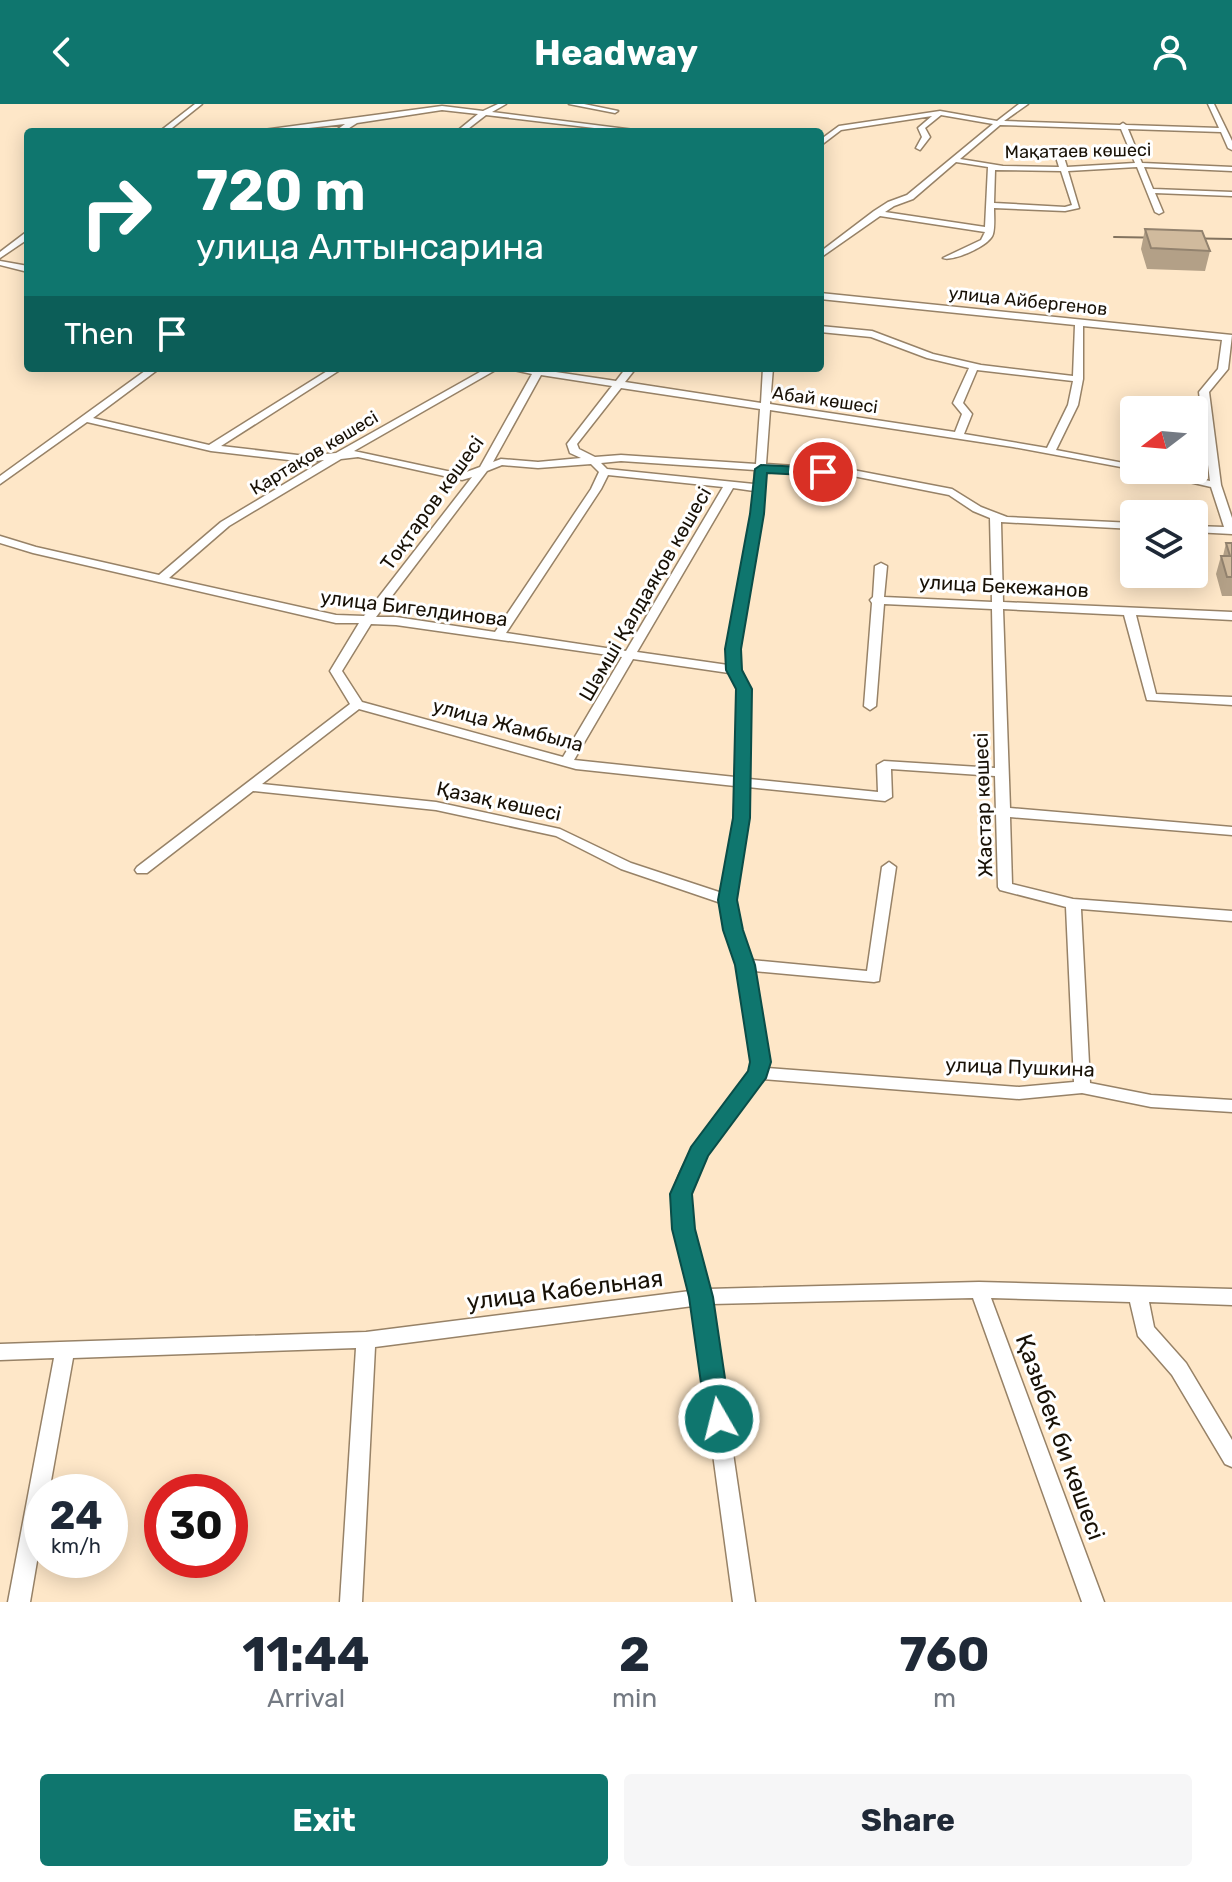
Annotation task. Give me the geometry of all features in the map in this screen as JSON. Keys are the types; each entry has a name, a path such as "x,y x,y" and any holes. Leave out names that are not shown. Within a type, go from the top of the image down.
{"street":[{"path":"168,128 199,104"},
{"path":"465,128 484,113 503,104"},
{"path":"572,104 615,111"},
{"path":"601,128 622,104"},
{"path":"929,104 940,113"},
{"path":"824,253 877,213 910,197 1025,104"},
{"path":"1211,104 1232,148"},
{"path":"290,128 442,108 585,128"},
{"path":"344,128 368,112"},
{"path":"920,148 926,137 921,128 940,113"},
{"path":"824,140 839,128 940,113 999,123 1224,130"},
{"path":"1123,125 1159,212"},
{"path":"990,205 1065,209 1076,206 1059,154"},
{"path":"954,160 1000,167"},
{"name":"Мақатаев көшесі","path":"989,230 991,169 1141,165 1232,169"},
{"path":"1151,191 1232,194"},
{"path":"877,213 989,230 984,242 947,258"},
{"path":"0,256 24,238"},
{"path":"0,263 24,268"},
{"name":"улица Айбергенов","path":"824,296 1230,338"},
{"path":"1050,452 1073,405 1078,379 1079,322"},
{"path":"824,329 872,334 930,356 974,366 1078,379"},
{"path":"1208,530 1232,531 1216,485 1204,392 1223,369 1230,338"},
{"path":"958,436 967,414 958,403 974,366"},
{"path":"0,481 150,372"},
{"path":"211,448 332,372"},
{"name":"Қартақов көшесі","path":"161,579 225,524 487,372"},
{"name":"Абай көшесі","path":"528,372 958,436 1120,465"},
{"path":"628,372 572,444 574,451 593,460 604,472 759,488"},
{"path":"744,1602 701,1297 683,1229 681,1194 699,1153 758,1073 760,1062 745,965 733,930 728,900 741,818 744,689 734,670 733,649 759,488 768,372"},
{"name":"Тоқтаров көшесі","path":"357,705 336,671 367,620 484,468 537,374"},
{"path":"85,419 211,448 306,459 358,454 462,477 501,462 538,465 643,459 853,473 952,492 977,509 1005,520 1120,525"},
{"path":"498,636 604,472"},
{"path":"1208,483 1216,485"},
{"name":"Шәмші Қалдаяқов көшесі","path":"567,762 729,486"},
{"name":"Жастар көшесі","path":"995,516 1005,887 1073,904"},
{"name":"улица Бигелдинова","path":"0,539 33,550 336,619 396,621 734,670"},
{"path":"870,706 881,566"},
{"name":"улица Бекежанов","path":"876,600 1232,616"},
{"path":"1129,612 1151,697 1232,701"},
{"path":"142,870 357,705"},
{"name":"улица Жамбыла","path":"357,705 567,762 885,797 884,765 1002,772"},
{"name":"Қазақ көшесі","path":"249,787 436,806 560,833 626,866 728,900"},
{"path":"1003,812 1232,831"},
{"path":"745,965 874,977 889,867"},
{"path":"1082,1087 1073,904 1232,916"},
{"name":"улица Пушкина","path":"758,1073 1019,1093 1082,1087 1151,1101 1232,1106"},
{"name":"улица Кабельная","path":"0,1352 366,1340 701,1297 979,1290 1232,1297"},
{"name":"Қазыбек би көшесі","path":"979,1290 1093,1602"},
{"path":"1138,1295 1145,1330 1179,1369 1232,1458"},
{"path":"351,1602 366,1340"},
{"path":"19,1602 65,1349"}],"building":[{"path":"1145,229 1202,231 1210,251 1151,248"},
{"path":"1226,543 1232,543 1232,577 1227,577 1221,556 1230,556"}],"railway":[{"path":"1114,237 1232,239"}],"route":[{"path":"719,1419 701,1297 683,1229 681,1194 699,1153 758,1073 760,1062 745,965 733,930 728,900 741,818 744,689 734,670 733,649 757,514 761,469 823,472"}]}
